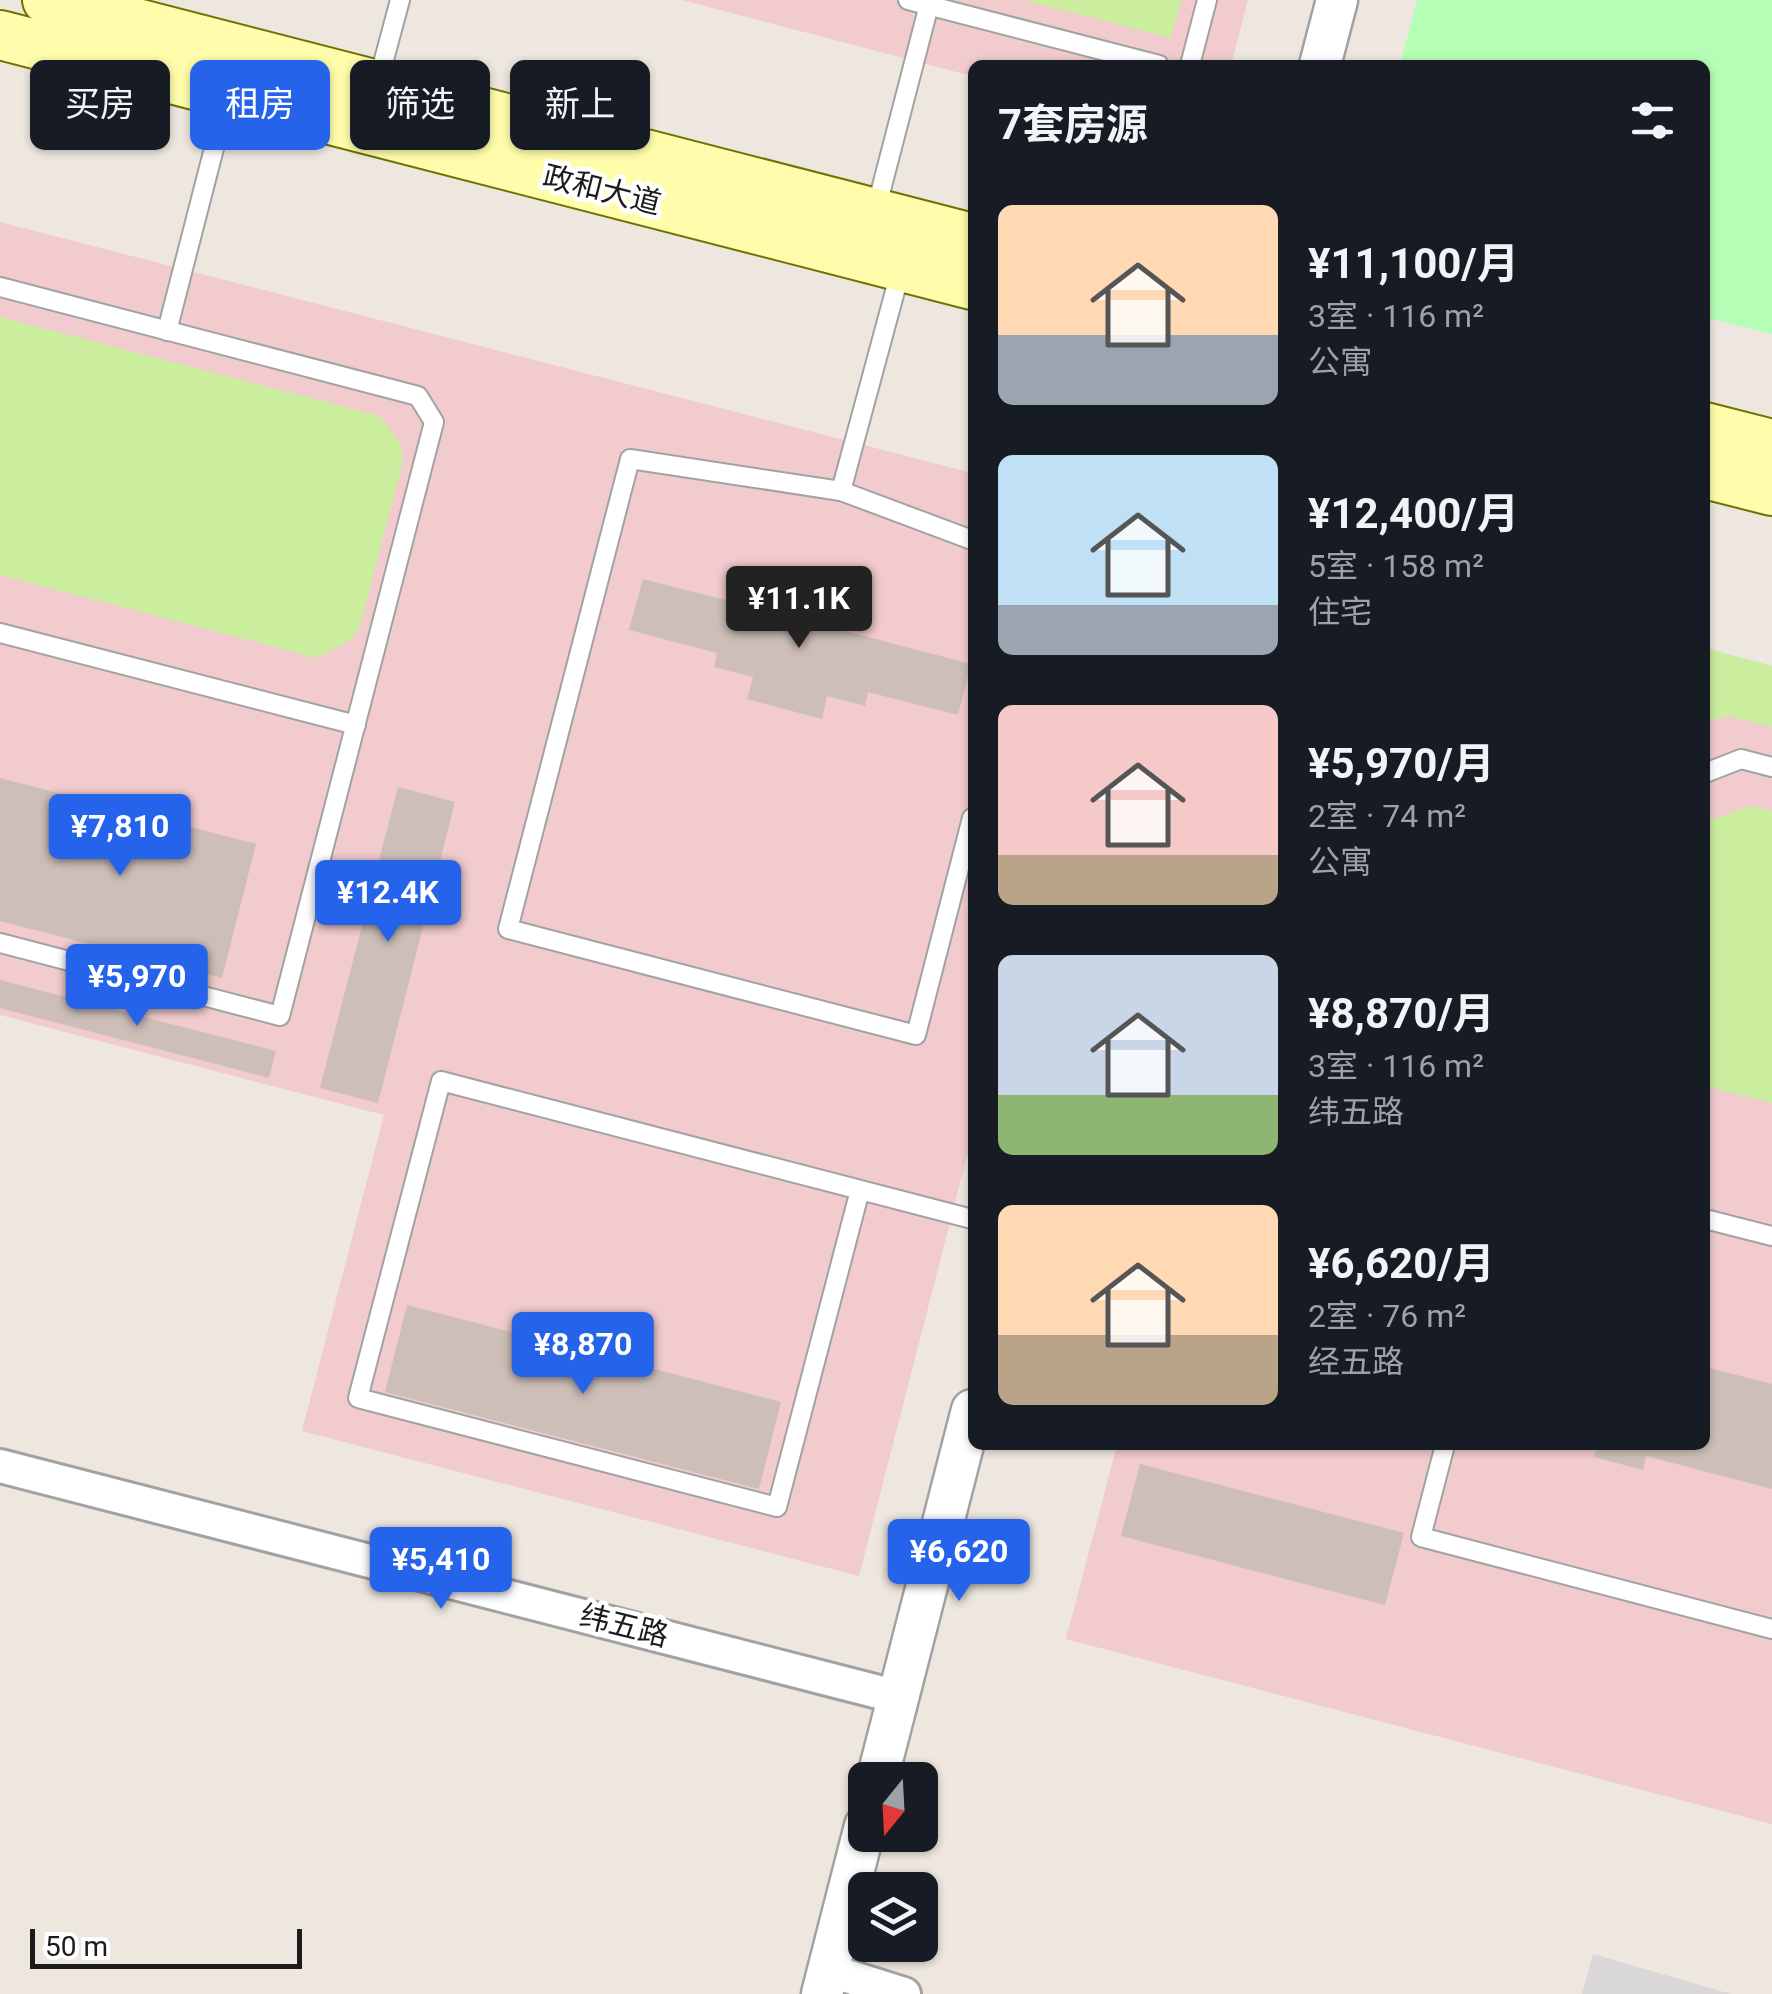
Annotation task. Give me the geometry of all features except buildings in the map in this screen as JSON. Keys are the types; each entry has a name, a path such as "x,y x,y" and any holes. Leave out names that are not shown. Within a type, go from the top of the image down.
{"main road":[{"name":"政和大道","path":"47,0 350,78"},
{"name":"政和大道","path":"0,35 190,84"},
{"name":"政和大道","path":"490,114 968,237"},
{"name":"政和大道","path":"330,120 968,284"},
{"path":"1710,428 1772,444"},
{"path":"1710,475 1772,491"}],"street":[{"path":"1321,60 1337,0"},
{"path":"882,1762 968,1426"},
{"name":"纬五路","path":"0,1466 898,1697"},
{"path":"858,1852 825,1982 904,1994"}],"lane":[{"path":"384,60 400,0"},
{"path":"908,0 1141,60"},
{"path":"1191,60 1207,0"},
{"path":"875,213 929,5"},
{"path":"167,330 214,150"},
{"path":"841,491 902,267"},
{"path":"0,287 418,396 434,422 280,1016 0,943"},
{"path":"968,539 841,491 630,459 508,928 916,1035 968,834"},
{"path":"0,633 356,725"},
{"path":"1710,770 1741,759 1772,767"},
{"path":"860,1190 778,1506 358,1398 441,1081 968,1218"},
{"path":"1710,1219 1772,1236"},
{"path":"1444,1450 1421,1537 1772,1629"}],"shaded area":[{"path":"682,0 1248,0 1232,60 968,60 968,75"},
{"path":"0,222 968,472 968,1153 859,1576 302,1431 384,1115 0,1015"},
{"path":"1710,649 1772,666 1772,1824 1066,1639 1116,1450 1710,1450"},
{"path":"1593,1954 1731,1994 1582,1994"}],"green space":[{"path":"1024,0 1181,0 1171,38"},
{"path":"1417,0 1772,0 1772,334 1710,318 1710,60 1401,60"},
{"path":"0,317 380,416 401,444 403,461 360,626 352,639 317,658 0,575"},
{"path":"1710,649 1772,666 1772,727 1730,716 1710,720"},
{"path":"1750,806 1772,811 1772,1103 1710,1087 1710,820"}]}
